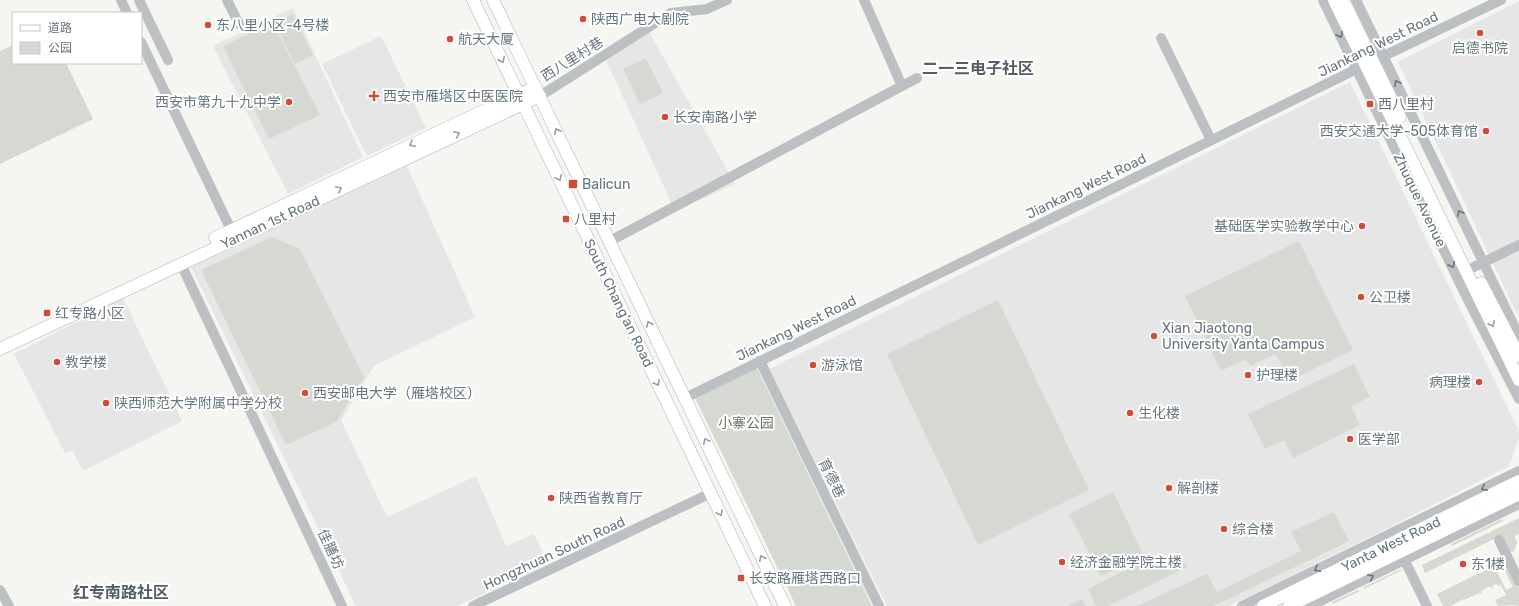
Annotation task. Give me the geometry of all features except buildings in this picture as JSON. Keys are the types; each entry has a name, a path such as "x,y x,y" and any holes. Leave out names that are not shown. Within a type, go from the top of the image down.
{"main road":[{"name":"South Chang'an Road","path":"473,0 765,606"},
{"name":"South Chang'an Road","path":"493,0 785,606"},
{"name":"Zhuque Avenue","path":"1334,0 1370,63 1478,264 1519,356"},
{"name":"Zhuque Avenue","path":"1343,0 1370,63 1519,380"},
{"name":"Yannan 1st Road","path":"0,341 234,234 538,91"},
{"name":"Yannan 1st Road","path":"0,349 181,264 234,234"},
{"name":"Yanta West Road","path":"1288,606 1403,556 1518,485"},
{"name":"Yanta West Road","path":"1263,606 1518,485"}],"street":[{"path":"121,0 127,12"},
{"path":"139,0 168,60"},
{"path":"227,0 239,24"},
{"name":"西八里村巷","path":"538,91 671,13 707,9 727,0"},
{"path":"864,0 902,86"},
{"name":"Zhuque Avenue","path":"1323,0 1370,63"},
{"name":"Zhuque Avenue","path":"1356,0 1370,63 1467,298 1519,399"},
{"name":"Jiankang West Road","path":"684,398 1501,0"},
{"path":"1161,38 1211,140"},
{"path":"142,44 234,234"},
{"path":"610,241 916,78"},
{"path":"1478,264 1519,245"},
{"name":"佳膳坊","path":"181,264 342,606"},
{"name":"Zhuque Avenue","path":"1478,264 1519,336"},
{"name":"育德巷","path":"760,361 879,606"},
{"path":"1242,606 1518,485"},
{"name":"Hongzhuan South Road","path":"473,606 711,494"},
{"path":"1498,540 1519,582"},
{"path":"1310,606 1403,556 1427,606"},
{"path":"0,590 9,606"}],"shaded area":[{"path":"1519,1 1519,313 1517,314 1398,62"},
{"name":"西安市第九十九中学","path":"293,8 363,157 288,194 213,46"},
{"name":"长安南路小学","path":"648,30 735,184 675,211 602,51"},
{"name":"西安市雁塔区中医医院","path":"381,36 426,128 367,156 322,64"},
{"name":"Xian Jiaotong University Yanta Campus","path":"1350,82 1519,431 1519,438 1509,466 1380,532 1229,606 887,606 769,369"},
{"name":"西安邮电大学（雁塔校区）","path":"407,166 475,317 374,366 341,420 387,517 476,476 506,546 534,534 548,563 457,606 356,606 191,267"},
{"name":"陕西师范大学附属中学分校","path":"123,298 182,421 83,471 72,450 65,453 14,354"}],"green space":[{"path":"293,14 313,55 295,64 275,23"},
{"path":"273,23 320,115 269,139 223,46"},
{"path":"12,45 12,64 66,64 93,119 0,164 0,51"},
{"path":"646,58 663,93 640,104 623,69"},
{"path":"272,237 300,249 364,377 336,422 286,445 201,270"},
{"path":"1299,241 1353,350 1289,381 1276,354 1250,366 1246,359 1221,371 1185,296"},
{"path":"998,300 1089,490 978,545 887,354"},
{"path":"1354,364 1370,397 1351,406 1360,425 1293,458 1284,440 1265,449 1248,414"},
{"name":"小寨公园","path":"757,368 872,606 796,606 695,398"},
{"path":"1113,492 1144,556 1101,576 1069,514"},
{"path":"1334,512 1349,541 1214,606 1137,606 1207,574 1217,592 1301,551 1291,532"},
{"path":"1519,518 1519,534 1514,536 1517,542 1514,551 1509,553 1500,536 1425,573 1422,565"},
{"path":"1502,519 1503,521 1452,546 1451,544"},
{"path":"1179,552 1187,567 1108,606 1096,606 1088,589 1149,558 1155,562"},
{"path":"1506,561 1519,588 1519,606 1498,606 1495,600 1506,595 1501,585 1498,586 1496,584 1492,586 1492,589 1490,586 1481,591 1482,594 1479,593 1464,600 1463,599 1451,606 1443,606 1437,594 1494,566 1506,590 1513,587 1501,563"},
{"path":"1401,569 1402,570 1364,589 1364,587"},
{"path":"1358,590 1360,591 1333,604 1332,602"},
{"path":"1082,599 1086,606 1068,606"}],"place":[{"name":"陕西广电大剧院","path":"583,19"},
{"name":"东八里小区-4号楼","path":"208,25"},
{"name":"启德书院","path":"1480,33"},
{"name":"航天大厦","path":"450,39"},
{"name":"西安市雁塔区中医医院","path":"374,96"},
{"name":"西安市第九十九中学","path":"289,102"},
{"name":"西八里村","path":"1370,104"},
{"name":"长安南路小学","path":"665,117"},
{"name":"西安交通大学-505体育馆","path":"1486,131"},
{"name":"Balicun","path":"573,184"},
{"name":"八里村","path":"566,219"},
{"name":"基础医学实验教学中心","path":"1362,226"},
{"name":"公卫楼","path":"1361,297"},
{"name":"红专路小区","path":"47,313"},
{"name":"Xian Jiaotong University Yanta Campus","path":"1154,336"},
{"name":"教学楼","path":"57,362"},
{"name":"游泳馆","path":"813,365"},
{"name":"护理楼","path":"1248,375"},
{"name":"病理楼","path":"1479,382"},
{"name":"西安邮电大学（雁塔校区）","path":"305,393"},
{"name":"陕西师范大学附属中学分校","path":"106,403"},
{"name":"生化楼","path":"1130,413"},
{"name":"医学部","path":"1350,439"},
{"name":"解剖楼","path":"1169,488"},
{"name":"陕西省教育厅","path":"551,498"},
{"name":"综合楼","path":"1224,529"},
{"name":"经济金融学院主楼","path":"1062,562"},
{"name":"东1楼","path":"1463,564"},
{"name":"长安路雁塔西路口","path":"741,578"}],"district":[{"name":"二一三电子社区","path":"978,68"},
{"name":"红专南路社区","path":"121,592"}]}
